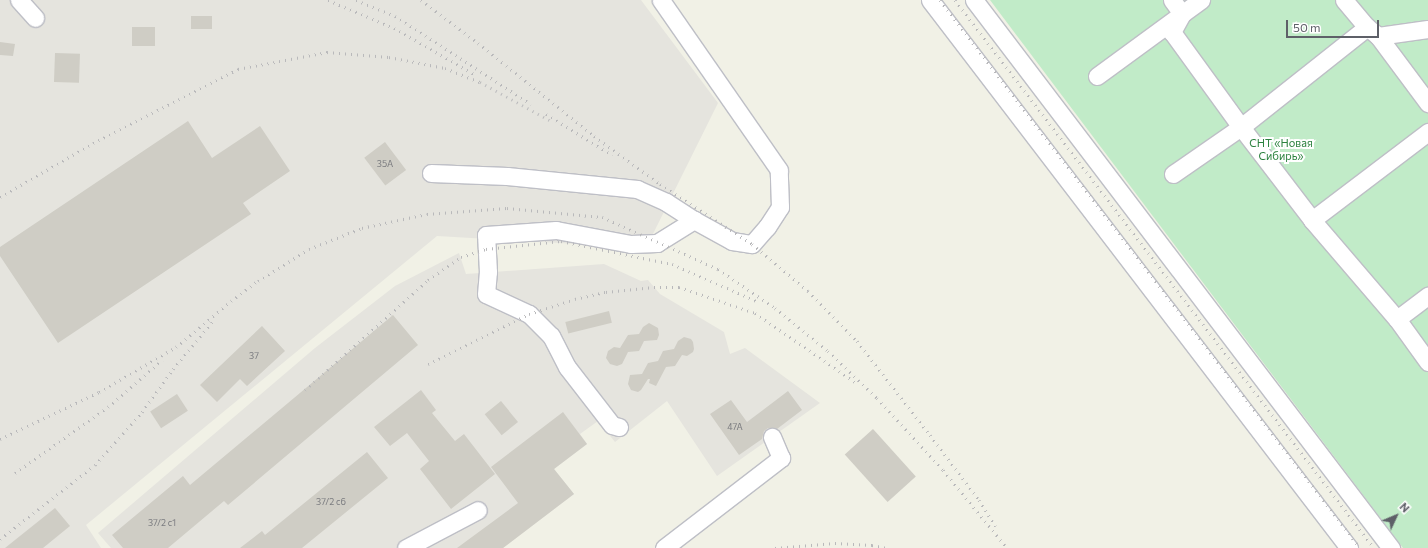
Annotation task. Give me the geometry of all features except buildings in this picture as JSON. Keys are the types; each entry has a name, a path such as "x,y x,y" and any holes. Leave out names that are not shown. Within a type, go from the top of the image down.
{"street":[{"path":"19,0 35,18"},
{"path":"431,173 507,176 637,189 666,202 732,242 752,244 767,227 780,207 779,170 661,0"},
{"path":"930,0 1349,548"},
{"path":"1172,0 1182,14"},
{"path":"1097,76 1201,0"},
{"path":"1344,0 1373,32 1428,103"},
{"path":"982,3 1391,548"},
{"path":"1182,14 1172,32 1240,127 1312,220 1397,319 1428,362"},
{"path":"1173,174 1373,32 1428,29"},
{"path":"1312,220 1428,132"},
{"path":"619,427 612,425 567,367 551,336 528,314 486,294 488,272 486,235 556,230 631,244 657,243 694,220"},
{"path":"1397,319 1428,296"},
{"path":"664,548 781,458 772,437"},
{"path":"406,548 478,510"}],"shaded area":[{"path":"0,0 641,0 718,103 646,248 437,236 86,525 101,548 0,548"},
{"path":"459,253 466,274 604,264 641,281 648,280 660,294 724,332 730,354 745,348 820,403 717,476 667,401 615,442 598,421 580,434 587,444 554,469 574,494 503,548 111,548 98,533 315,348 395,286"}],"green space":[{"name":"СНТ «Новая Сибирь»","path":"990,0 1428,0 1428,548 1403,548"}],"railway":[{"path":"328,0 394,28 474,74"},
{"path":"356,0 395,16 531,104"},
{"path":"421,0 478,43 594,136 660,184 752,244 808,291 857,341 979,500 995,526"},
{"path":"940,0 1360,548"},
{"path":"955,0 1374,548"},
{"path":"0,197 93,143 238,69 327,52 389,57 445,68 480,82 549,120"},
{"path":"546,114 612,155"},
{"path":"0,439 99,392 176,347 231,301 258,281 309,249 362,228 427,214 507,208 602,217 718,269 775,308 828,351 877,398 943,470 1007,548"},
{"path":"305,390 428,280 461,257 486,249 561,241 672,264 759,302"},
{"path":"428,364 529,314 575,299 606,292 654,287 679,287 755,313 855,382"},
{"path":"0,539 95,465 142,412 173,369 214,320"},
{"path":"15,473 108,407 162,360"},
{"path":"775,548 835,543 872,545 887,548"}]}
